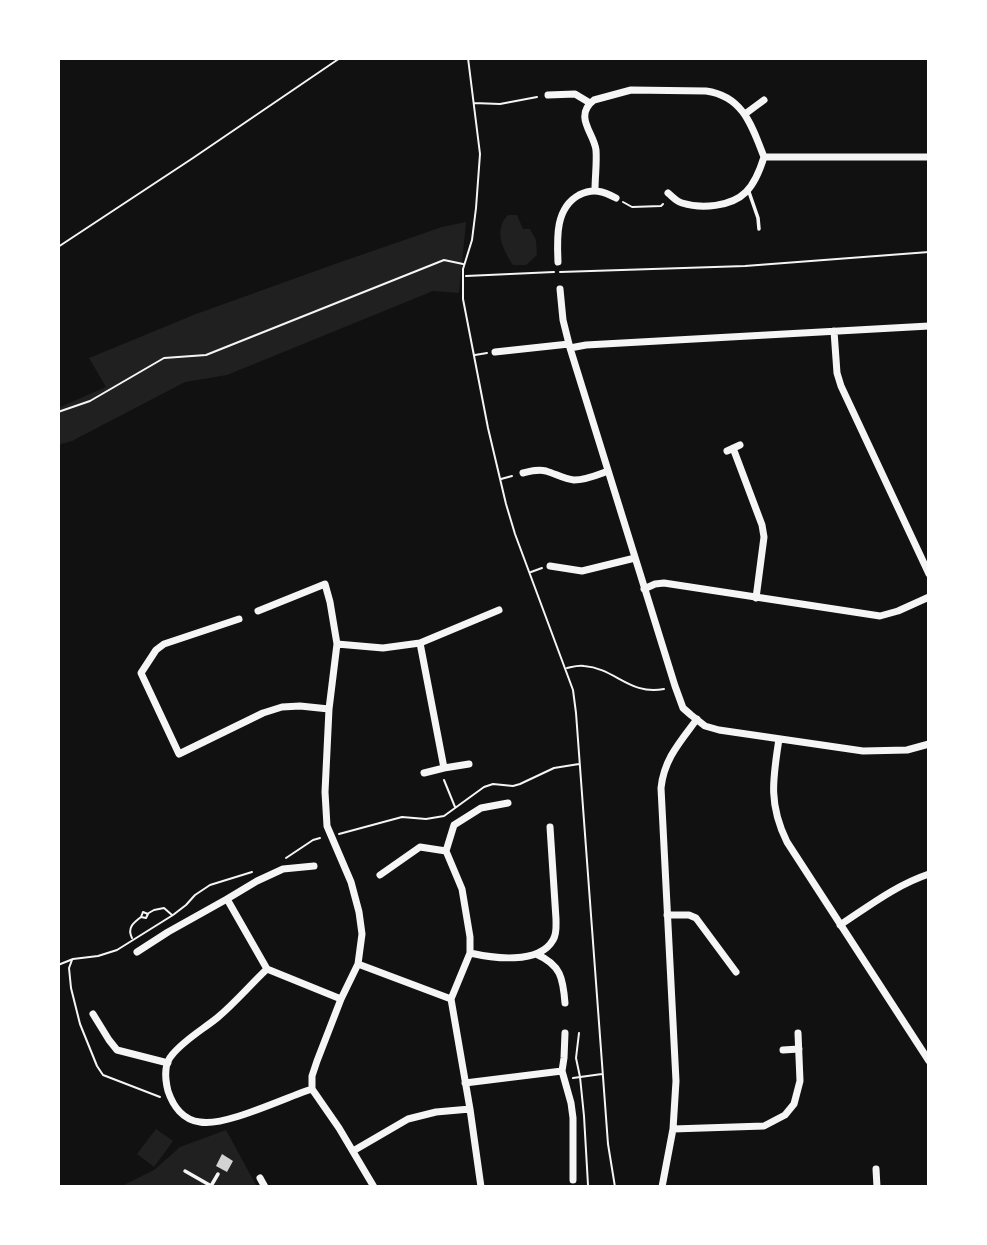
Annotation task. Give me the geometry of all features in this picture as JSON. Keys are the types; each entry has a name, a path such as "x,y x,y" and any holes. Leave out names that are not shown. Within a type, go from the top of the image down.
{"street":[{"path":"595,190 596,148 585,124 585,113 594,100 631,90 706,90 729,98 745,114 764,157 748,190 734,200 701,207 679,202 668,193"},
{"path":"548,95 575,94 590,103"},
{"path":"745,114 764,100"},
{"path":"764,157 929,157"},
{"path":"558,262 557,240 564,207 576,196 595,190 616,198"},
{"path":"560,289 563,320 570,346 644,589 684,708 705,726 779,739 863,751 907,750 929,744"},
{"path":"495,352 929,326"},
{"path":"834,331 837,373 841,386 929,574"},
{"path":"733,448 764,537 756,598"},
{"path":"523,472 545,471 574,480 586,479 608,471"},
{"path":"550,566 582,571 635,558"},
{"path":"644,589 664,583 880,616 929,597"},
{"path":"258,611 326,584 337,644 329,709 325,792 327,826 351,882 362,934 358,964 317,1061 312,1076 312,1089 374,1187"},
{"path":"337,644 383,648 420,643 499,610"},
{"path":"239,619 164,644 156,650 141,673 179,754 263,713 282,707 329,709"},
{"path":"420,643 442,768"},
{"path":"663,1187 673,1129 676,1082 662,788 666,763 697,719"},
{"path":"779,739 772,781 780,829 929,1061"},
{"path":"424,773 469,764"},
{"path":"481,1187 451,999 470,953 470,937 462,889 446,851 454,825 464,817 481,808 508,803"},
{"path":"470,953 491,958 511,958 536,954 552,942 556,932 550,827"},
{"path":"380,876 420,847 446,851"},
{"path":"137,952 257,881 283,869 314,866"},
{"path":"840,925 891,891 929,874"},
{"path":"227,899 267,969 341,999"},
{"path":"667,915 689,915 696,918 736,972"},
{"path":"536,954 547,958 559,971 565,1003"},
{"path":"358,964 451,999"},
{"path":"267,969 217,1017 169,1057 166,1069 171,1100 182,1114 202,1123 231,1118 312,1089"},
{"path":"93,1014 117,1050 168,1063"},
{"path":"565,1033 562,1075 573,1118 573,1180"},
{"path":"673,1129 764,1126 785,1115 794,1104 800,1081 799,1033"},
{"path":"783,1050 799,1049"},
{"path":"465,1083 562,1075"},
{"path":"353,1151 408,1119 436,1112 470,1109"},
{"path":"876,1169 877,1187"},
{"path":"260,1178 265,1187"}],"lane":[{"path":"748,190 759,229"},
{"path":"185,1171 212,1187 218,1174"}],"path":[{"path":"58,247 340,58"},
{"path":"468,58 480,154 472,240 464,265 463,299 488,428 515,534 573,690 608,1144 615,1187"},
{"path":"474,103 500,104 548,95"},
{"path":"616,198 632,208 661,206 668,193"},
{"path":"463,276 745,266 929,252"},
{"path":"58,412 90,401 164,358 206,355 444,260 464,265"},
{"path":"559,272 560,289"},
{"path":"474,355 495,352"},
{"path":"500,479 523,472"},
{"path":"529,573 550,566"},
{"path":"566,669 582,665 597,669 637,688 656,690 675,686"},
{"path":"277,864 313,840 393,818 444,816 484,787 492,784 520,785 554,768 579,764"},
{"path":"442,768 456,807"},
{"path":"58,965 73,959 117,950 173,915 210,885 251,872"},
{"path":"132,940 131,925 143,912 147,914 164,908 173,915"},
{"path":"579,1034 576,1058 580,1077 587,1187"},
{"path":"562,1075 580,1077 603,1074"}],"shaded area":[{"path":"508,215 517,215 523,229 530,229 536,240 537,255 526,265 513,265 503,247 500,233 503,221"},
{"path":"466,222 459,293 433,291 227,375 185,382 72,441 58,445 58,408 106,387 89,358 196,314 442,227"},
{"path":"156,1129 173,1141 154,1167 137,1154"},
{"path":"226,1130 257,1187 120,1187 154,1170 180,1147"}],"building":[{"path":"222,1154 233,1161 227,1172 216,1166"}]}
